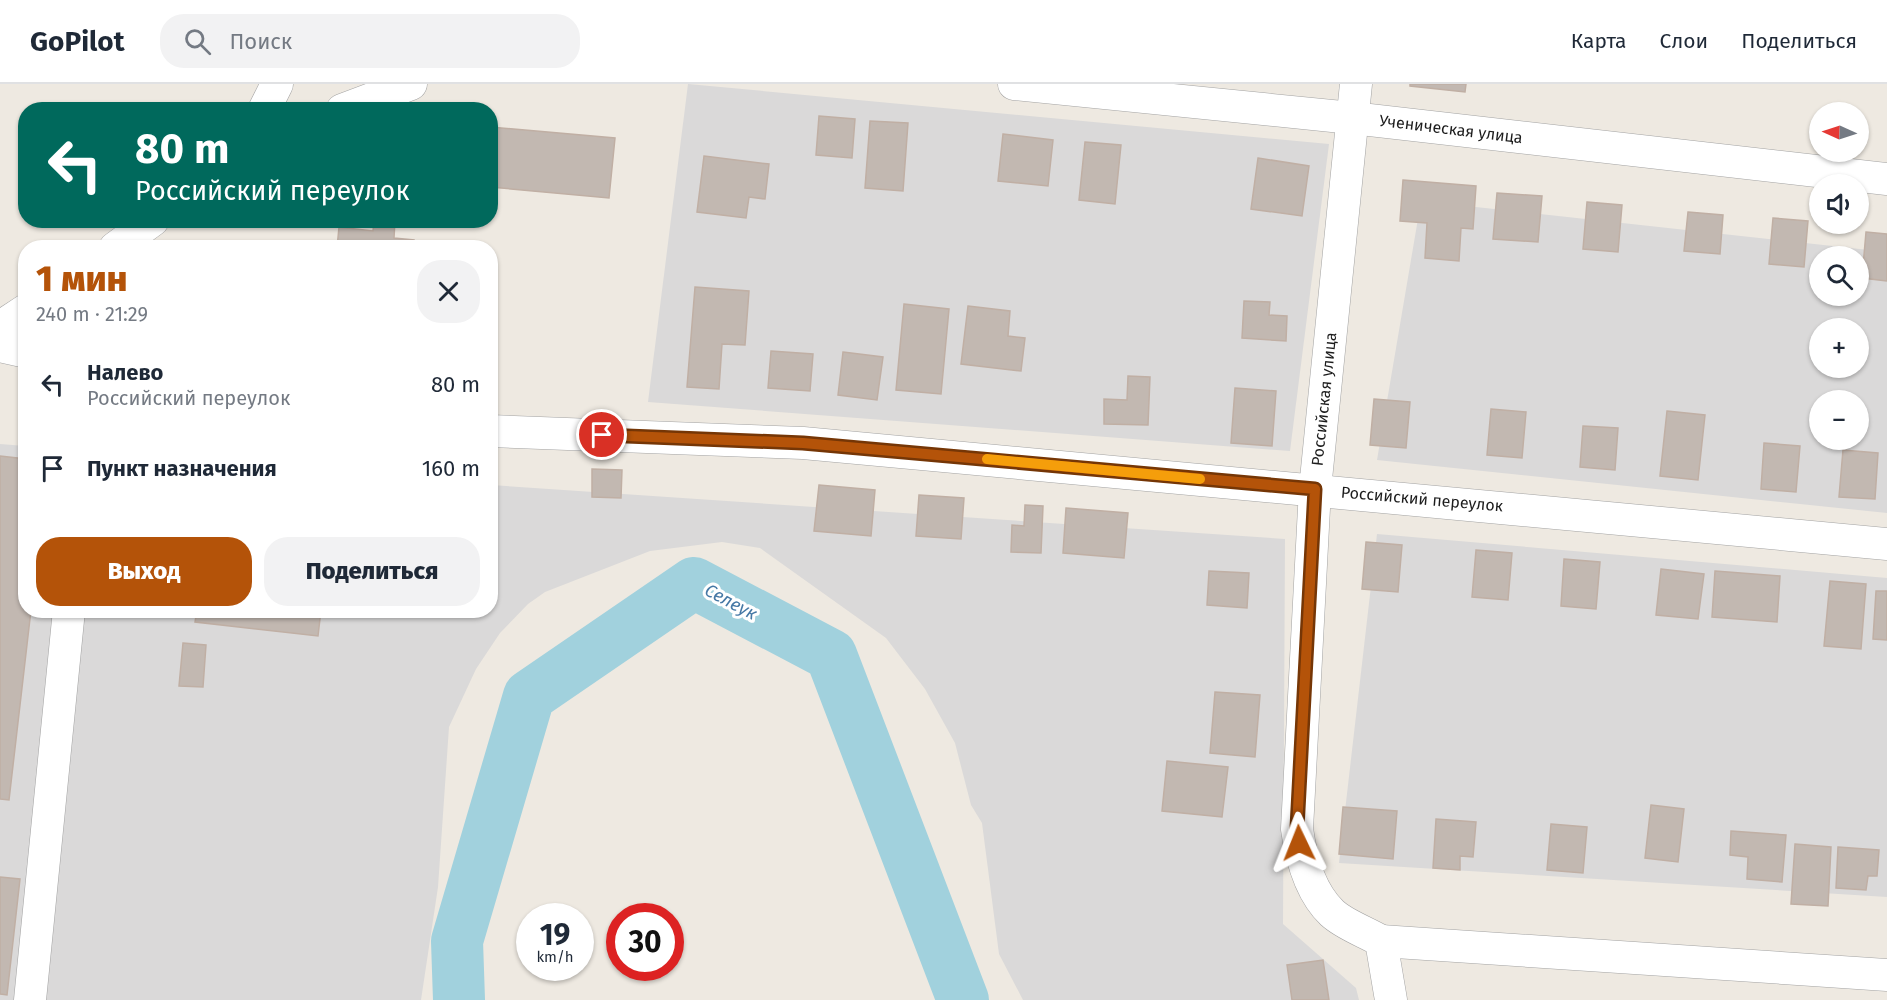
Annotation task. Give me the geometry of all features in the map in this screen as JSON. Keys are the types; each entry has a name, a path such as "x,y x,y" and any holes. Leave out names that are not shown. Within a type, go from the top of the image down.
{"street":[{"path":"268,102 277,84"},
{"path":"363,102 411,84"},
{"name":"Ученическая улица","path":"1014,84 1352,118 1887,179"},
{"name":"Российская улица","path":"1356,84 1315,489 1297,828 1301,857 1313,885 1332,913 1382,940"},
{"path":"126,240 142,228"},
{"path":"0,327 18,315"},
{"path":"0,346 18,350"},
{"name":"Российский переулок","path":"498,431 803,443 1887,544"},
{"path":"30,1000 68,618"},
{"path":"1391,1000 1382,940 1887,975"}],"shaded area":[{"path":"688,84 1329,144 1290,451 648,402"},
{"path":"1421,201 1832,246 1809,246 1809,306 1869,306 1869,250 1887,252 1887,513 1377,460"},
{"path":"0,444 18,445 18,618 498,618 498,485 1285,539 1283,924 1356,988 1359,1000 1023,1000 999,954 982,823 971,805 955,743 925,689 886,638 760,548 722,542 650,551 545,592 528,604 500,633 476,669 449,727 438,887 421,1000 0,1000"},
{"path":"1377,534 1887,578 1887,897 1339,863"}],"building":[{"path":"1410,84 1466,84 1465,92 1410,86"},
{"path":"819,116 855,119 852,158 816,155"},
{"path":"870,121 908,123 903,191 865,188"},
{"path":"498,128 615,138 609,198 498,188"},
{"path":"1003,134 1053,140 1048,186 998,181"},
{"path":"1085,142 1121,145 1115,204 1079,200"},
{"path":"704,156 769,164 765,199 749,197 746,218 697,212"},
{"path":"1258,158 1309,166 1302,216 1251,209"},
{"path":"1403,180 1476,186 1473,229 1461,228 1459,261 1425,258 1427,223 1400,221"},
{"path":"1497,193 1542,196 1538,242 1493,239"},
{"path":"1587,202 1622,205 1618,252 1583,249"},
{"path":"1688,212 1723,215 1720,254 1684,251"},
{"path":"1773,218 1808,221 1804,267 1769,264"},
{"path":"339,228 373,231 373,228 395,228 394,238 414,240 338,240"},
{"path":"1869,232 1887,234 1887,281 1869,279 1869,246 1865,246 1866,234"},
{"path":"695,287 749,291 745,345 722,344 719,389 687,387"},
{"path":"1244,301 1270,302 1269,315 1287,316 1286,341 1242,338"},
{"path":"904,304 949,309 941,394 896,390"},
{"path":"968,306 1010,311 1008,336 1025,338 1021,371 961,364"},
{"path":"771,351 813,354 810,391 768,388"},
{"path":"843,352 883,357 877,400 838,395"},
{"path":"1128,376 1150,377 1148,425 1104,424 1104,399 1127,400"},
{"path":"1235,388 1276,391 1272,446 1231,443"},
{"path":"1374,399 1410,402 1406,448 1370,445"},
{"path":"1491,409 1526,412 1522,458 1487,455"},
{"path":"1667,411 1705,415 1698,480 1660,476"},
{"path":"1583,426 1618,428 1615,470 1580,467"},
{"path":"1764,443 1800,446 1796,492 1761,489"},
{"path":"1843,450 1878,453 1875,499 1839,497"},
{"path":"0,456 18,458 18,618 30,618 9,800 0,799"},
{"path":"592,469 622,470 621,498 592,497"},
{"path":"819,485 875,490 871,536 814,531"},
{"path":"919,495 964,498 961,539 916,536"},
{"path":"1025,505 1043,506 1041,553 1011,552 1012,525 1024,526"},
{"path":"1066,508 1128,513 1124,558 1063,553"},
{"path":"1366,542 1402,545 1398,592 1362,589"},
{"path":"1476,550 1512,553 1508,600 1472,597"},
{"path":"1564,559 1600,562 1596,609 1561,606"},
{"path":"1661,569 1704,574 1698,619 1656,615"},
{"path":"1209,571 1249,573 1247,608 1207,605"},
{"path":"1715,571 1780,576 1777,622 1712,617"},
{"path":"1830,581 1866,584 1861,649 1824,646"},
{"path":"1876,591 1887,591 1887,640 1873,639"},
{"path":"196,618 320,618 318,636 195,622"},
{"path":"183,643 206,645 203,687 179,686"},
{"path":"1215,692 1260,695 1255,757 1210,753"},
{"path":"1167,761 1228,767 1222,817 1162,811"},
{"path":"1651,805 1684,809 1678,862 1645,858"},
{"path":"1343,807 1397,811 1393,859 1339,854"},
{"path":"1436,819 1476,822 1473,857 1460,856 1460,870 1433,868"},
{"path":"1551,824 1587,827 1583,873 1547,870"},
{"path":"1731,831 1786,835 1782,882 1747,879 1748,857 1730,855"},
{"path":"1795,844 1831,847 1828,906 1791,904"},
{"path":"1838,847 1879,850 1877,876 1868,876 1866,890 1836,888"},
{"path":"0,877 20,879 7,995 0,994"},
{"path":"1323,960 1329,1000 1292,1000 1287,965"}],"waterway":[{"name":"Селеук","path":"459,1000 457,941 529,696 694,583 831,655 963,1000"}],"slow traffic":[{"path":"987,459 1200,479"}],"route":[{"path":"602,435 803,443 1315,489 1297,828 1299,843"}]}
